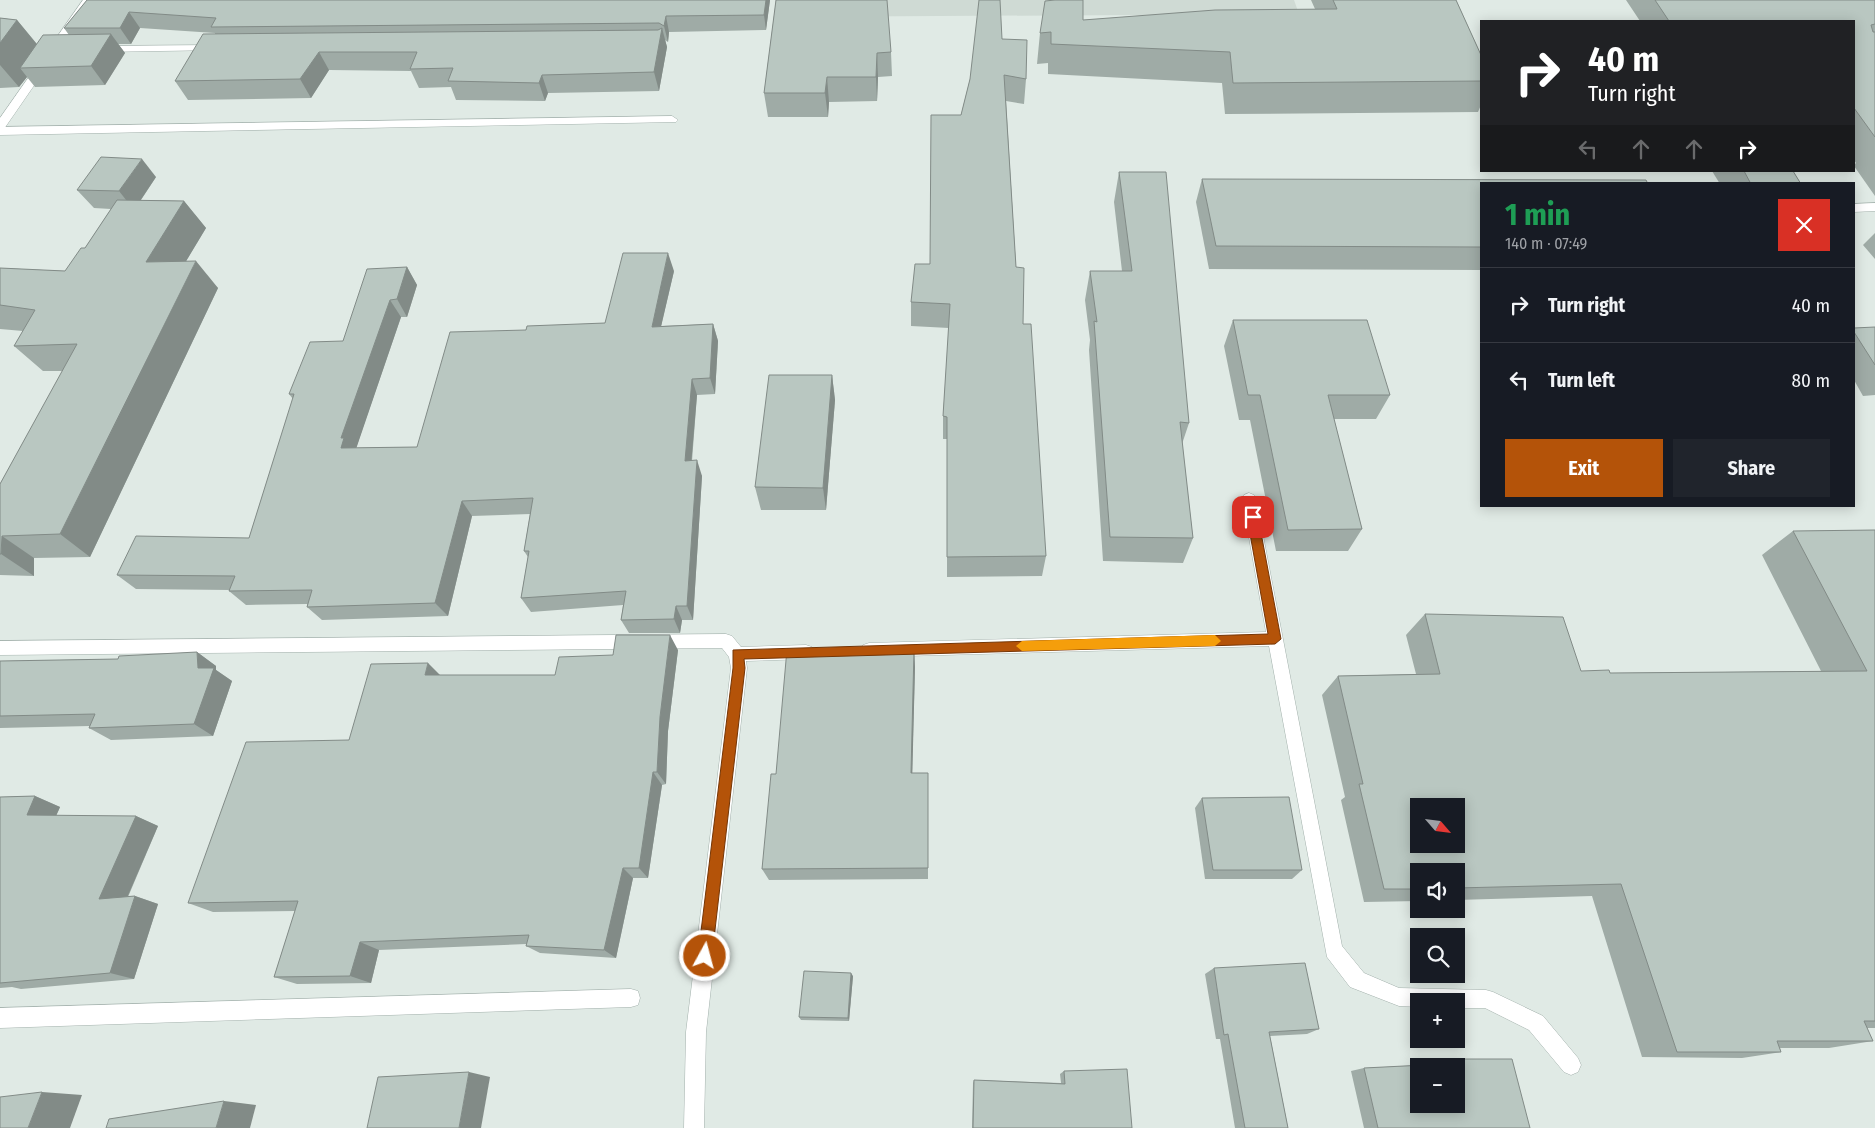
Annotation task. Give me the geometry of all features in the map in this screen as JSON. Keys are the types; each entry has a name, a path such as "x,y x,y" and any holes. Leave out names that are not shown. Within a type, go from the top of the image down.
{"street":[{"path":"0,126 60,49 88,0"},
{"path":"36,47 60,49"},
{"path":"95,49 224,48"},
{"path":"0,131 672,120"},
{"path":"1855,208 1875,207"},
{"path":"1249,499 1334,950 1357,980 1399,997 1486,999 1536,1023 1571,1065"},
{"path":"857,651 1275,639"},
{"path":"0,648 726,640 737,654 739,668 696,1032 694,1128"},
{"path":"737,654 817,652"},
{"path":"0,1018 631,998"}],"shaded area":[{"path":"781,0 1294,0 1299,14 778,17"}],"building":[{"path":"87,0 766,0 764,15 666,16 664,26 659,23 211,27 216,18 129,12 120,28 64,28"},
{"path":"776,0 887,0 891,52 877,53 876,77 827,77 825,93 764,93"},
{"path":"979,0 1000,0 1002,39 1027,40 1026,79 1004,75 1016,267 1024,268 1023,324 1031,324 1046,556 947,557 947,417 943,416 950,304 911,302 915,264 930,264 931,115 961,115 970,79"},
{"path":"1083,0 1083,20 1215,10 1337,9 1333,0 1456,0 1480,53 1480,81 1233,83 1230,52 1051,44 1051,32 1040,33 1045,1"},
{"path":"1655,0 1875,0 1875,24 1871,25 1873,32 1875,32 1875,137 1855,109 1855,20 1668,20"},
{"path":"0,18 17,20 0,43"},
{"path":"662,28 654,72 542,75 539,83 448,81 453,68 410,69 417,52 319,52 300,79 175,81 203,34 658,30"},
{"path":"111,34 91,66 20,68 43,35"},
{"path":"101,157 142,159 119,191 77,190"},
{"path":"1119,172 1166,172 1189,423 1180,422 1193,538 1110,537 1094,321 1097,322 1090,271 1132,271"},
{"path":"1745,172 1794,172 1800,182 1750,182"},
{"path":"1202,179 1646,180 1647,182 1480,182 1480,247 1216,246"},
{"path":"117,200 184,201 146,262 196,261 60,534 2,536 0,554 0,484 77,344 14,346 35,310 0,305 0,268 65,271 81,248 85,248"},
{"path":"623,253 668,253 652,327 713,324 710,378 692,379 685,461 697,460 687,606 676,606 674,619 621,620 626,591 521,598 529,551 524,551 533,498 462,501 435,603 307,607 312,590 229,591 235,576 117,575 136,536 249,538 294,394 289,394 310,342 343,341 367,269 407,267 397,299 390,300 341,438 344,438 341,448 417,447 450,332 526,330 527,326 605,323"},
{"path":"1233,320 1367,320 1390,395 1328,395 1362,529 1288,530 1260,395 1248,395"},
{"path":"1875,327 1875,365 1855,334 1855,328"},
{"path":"769,375 832,375 823,488 755,487"},
{"path":"1875,530 1875,1021 1864,1021 1873,1041 1777,1041 1781,1052 1677,1052 1621,884 1465,888 1465,863 1410,863 1410,889 1384,889 1359,784 1363,784 1338,676 1440,674 1425,614 1563,617 1581,671 1609,670 1610,673 1867,671 1793,531"},
{"path":"616,635 670,635 660,717 657,772 653,772 639,868 623,868 604,950 526,946 529,935 360,942 350,976 274,977 298,901 188,903 246,742 349,740 371,664 428,663 425,675 555,675 559,657 613,655"},
{"path":"787,649 914,650 911,773 928,773 928,868 762,869 771,774 776,774"},
{"path":"197,652 198,668 214,668 194,724 89,728 95,714 0,716 0,661 118,659 119,656"},
{"path":"35,796 27,815 136,816 99,899 135,896 110,973 0,983 0,797"},
{"path":"1289,797 1302,870 1213,870 1202,798"},
{"path":"1305,963 1319,1029 1269,1032 1288,1128 1245,1128 1228,1034 1224,1035 1214,968"},
{"path":"804,971 851,973 848,1018 799,1017"},
{"path":"1465,1059 1512,1059 1530,1128 1378,1128 1364,1068 1410,1066 1410,1113 1465,1113"},
{"path":"1127,1069 1132,1128 973,1128 974,1080 1065,1084 1064,1071"},
{"path":"469,1072 459,1128 367,1128 378,1077"},
{"path":"42,1092 28,1128 0,1128 0,1097"},
{"path":"224,1101 216,1128 106,1128 109,1119"}],"slow traffic":[{"path":"1022,646 1215,641"}],"route":[{"path":"705,956 739,668 737,654 1275,639 1253,517"}]}
